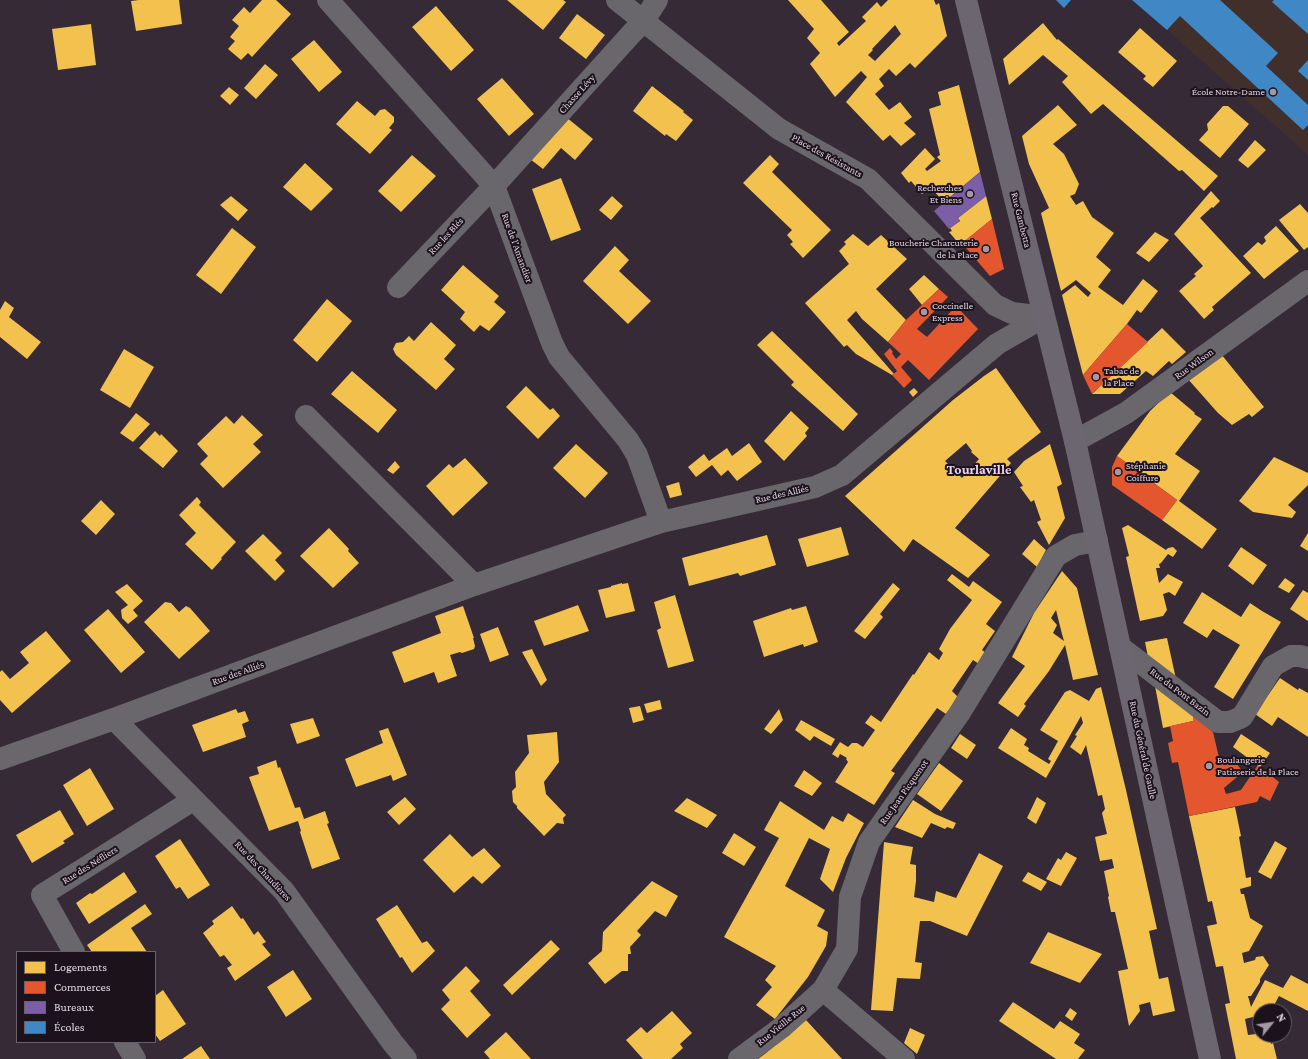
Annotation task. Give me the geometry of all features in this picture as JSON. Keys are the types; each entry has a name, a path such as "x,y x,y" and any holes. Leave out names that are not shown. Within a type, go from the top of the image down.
{"main road":[{"name":"Rue Gambetta","path":"966,0 1075,441"},
{"name":"Rue du Général de Gaulle","path":"1075,441 1210,1059"}],"street":[{"name":"Rue de l'Amandier","path":"328,0 494,186 552,343 559,357 628,440 637,455 662,522"},
{"name":"Place des Résistants","path":"617,0 778,129 868,179 995,305 1012,313 1044,317"},
{"name":"Chasse Lévy","path":"494,186 643,22 657,0"},
{"name":"Rue les Blés","path":"398,287 494,186"},
{"name":"Rue Wilson","path":"1075,441 1126,413 1307,282"},
{"name":"Rue des Alliés","path":"0,759 114,719 474,585 662,522 815,487 842,475 997,344 1044,317"},
{"path":"306,416 474,585"},
{"name":"Rue Jean Picquenot","path":"823,990 847,949 850,896 869,842 959,714 1056,556 1075,545 1097,541"},
{"name":"Rue du Pont Bazin","path":"1120,647 1218,722 1230,722 1242,717 1273,666 1291,656 1308,658"},
{"name":"Rue des Chaudières","path":"114,719 284,891 392,1042 406,1059"},
{"name":"Rue des Néfliers","path":"73,951 42,895 193,800"},
{"path":"823,990 904,1059"},
{"name":"Rue Vieille Rue","path":"739,1059 781,1028 823,990"},
{"path":"126,1043 135,1059"}],"shaded area":[{"name":"École Notre-Dame","path":"1132,0 1308,0 1308,155 1167,30"}],"building: Logements":[{"path":"179,0 182,24 136,31 131,1"},
{"path":"262,0 276,0 291,14 252,57 248,53 241,60 228,49 235,41 230,37 239,26 232,20 244,7 250,13"},
{"path":"507,0 563,0 566,2 543,30"},
{"path":"788,0 821,0 849,32 837,43 839,46 866,21 862,17 877,2 881,7 888,0 934,0 936,5 939,3 947,36 915,68 910,63 896,76 889,69 879,79 884,86 875,94 889,110 900,102 912,117 904,123 916,134 901,146 890,135 883,141 846,102 867,77 861,71 835,97 810,64 820,53 807,38 814,29","holes":["895,25 901,34 875,61 868,55"]},
{"path":"436,6 474,50 451,71 412,27"},
{"path":"577,14 605,35 586,59 559,38"},
{"path":"1043,23 1057,40 1058,39 1218,176 1204,191 1182,170 1179,171 1103,104 1091,114 1062,82 1068,76 1043,55 1009,85 1003,59"},
{"path":"91,24 96,65 58,70 52,29"},
{"path":"1140,28 1177,61 1153,87 1143,79 1146,76 1118,52"},
{"path":"314,40 342,72 319,92 291,59"},
{"path":"265,64 278,75 256,99 244,88"},
{"path":"502,78 534,114 509,136 477,99"},
{"path":"959,85 980,172 944,202 931,188 922,194 911,181 909,183 901,173 925,148 935,159 925,169 927,171 941,161 937,157 940,155 929,109 941,105 938,92"},
{"path":"652,86 693,120 676,141 666,134 665,136 633,111"},
{"path":"229,87 239,95 230,105 220,96"},
{"path":"357,101 375,116 380,110 385,109 394,117 394,122 389,128 392,130 370,154 336,124"},
{"path":"1058,105 1077,125 1053,144 1064,154 1079,184 1075,194 1070,196 1076,205 1083,201 1092,217 1114,233 1096,257 1111,270 1098,287 1123,305 1143,279 1158,291 1141,313 1137,310 1127,324 1083,375 1062,295 1075,285 1088,297 1091,293 1076,280 1061,291 1041,213 1049,208 1029,164 1022,136"},
{"path":"1223,106 1228,106 1249,124 1220,158 1199,140 1208,130 1207,124"},
{"path":"566,117 593,139 575,160 561,148 543,169 530,159"},
{"path":"1255,140 1266,150 1248,168 1238,160"},
{"path":"412,155 436,176 401,212 378,191"},
{"path":"770,155 779,164 772,172 831,230 803,258 790,244 793,242 787,235 792,230 743,183"},
{"path":"305,163 333,189 311,211 283,187"},
{"path":"561,178 581,230 551,241 532,189"},
{"path":"1211,191 1220,201 1200,218 1251,273 1212,307 1214,310 1204,319 1179,291 1196,276 1194,274 1203,266 1174,234"},
{"path":"231,196 248,210 238,221 220,205"},
{"path":"612,196 623,206 611,220 599,210"},
{"path":"986,196 992,219 960,245 949,232 952,231 950,228 960,221 958,218"},
{"path":"1300,204 1308,213 1308,247 1304,250 1279,220"},
{"path":"1276,226 1299,251 1264,279 1243,256 1258,242 1262,245 1266,241 1264,237"},
{"path":"232,228 256,247 221,294 196,275"},
{"path":"1155,232 1169,240 1149,262 1136,253"},
{"path":"853,234 868,246 881,235 907,259 876,289 906,320 888,342 862,319 856,311 847,320 894,374 892,375 856,354 847,345 844,347 805,303 849,264 839,251 846,244 844,242"},
{"path":"615,246 629,260 619,271 651,301 628,324 583,281"},
{"path":"463,265 499,296 494,302 506,312 489,331 480,325 474,332 460,319 465,312 441,290"},
{"path":"924,275 939,289 922,305 909,289"},
{"path":"327,299 352,321 317,362 293,340"},
{"path":"5,301 14,308 9,317 41,342 27,359 0,337 0,310"},
{"path":"431,322 456,345 444,359 455,369 436,390 396,355 393,349 396,343 403,342 409,336 414,341"},
{"path":"1162,328 1186,352 1172,364 1169,361 1153,376 1146,371 1120,394 1092,394"},
{"path":"772,331 858,414 843,431 791,385 794,382 757,345"},
{"path":"124,349 154,367 130,408 100,390"},
{"path":"1221,354 1264,407 1252,417 1249,414 1232,425 1218,413 1187,378"},
{"path":"996,368 1041,432 1007,459 1011,463 955,528 990,555 968,578 913,539 904,552 845,496 953,400","holes":["966,443 972,451 971,452 979,459 962,478 945,461"]},
{"path":"352,371 397,410 378,433 331,394"},
{"path":"526,386 550,410 553,408 560,416 538,439 506,407"},
{"path":"914,388 918,392 913,397 909,392"},
{"path":"1170,392 1195,413 1194,414 1202,419 1175,454 1200,471 1179,501 1217,529 1202,549 1162,520 1177,500 1117,456 1150,411"},
{"path":"791,411 809,428 805,433 807,436 784,461 764,441"},
{"path":"136,413 150,424 133,442 120,433"},
{"path":"242,415 263,435 253,444 261,452 223,488 200,464 208,456 197,444 226,416 234,424"},
{"path":"155,431 160,436 161,434 178,451 163,468 139,448"},
{"path":"749,443 762,462 737,481 728,470 721,476 712,465 696,477 688,467 704,454 709,461 727,448 732,456"},
{"path":"576,444 608,473 585,498 553,468"},
{"path":"1050,444 1062,484 1057,487 1065,518 1049,545 1037,522 1041,520 1034,500 1031,502 1020,487 1023,486 1014,472 1024,461"},
{"path":"1274,457 1308,473 1308,485 1288,505 1296,512 1292,518 1253,512 1239,501"},
{"path":"465,458 488,483 453,516 426,486 449,464 453,468"},
{"path":"395,461 400,467 393,474 387,470"},
{"path":"679,482 682,495 670,498 666,486"},
{"path":"197,497 201,502 199,505 236,542 212,570 185,544 196,533 179,515"},
{"path":"101,500 115,514 96,535 81,521"},
{"path":"1128,525 1166,550 1173,547 1177,551 1173,557 1168,554 1159,564 1160,568 1156,568 1159,583 1168,574 1183,582 1175,596 1169,592 1163,594 1167,610 1163,616 1140,621 1126,557 1129,556 1122,528"},
{"path":"841,527 849,555 807,567 798,539"},
{"path":"329,528 349,549 348,551 359,563 333,588 300,556"},
{"path":"1308,533 1308,551 1300,546"},
{"path":"263,534 282,553 275,560 285,571 275,581 245,551"},
{"path":"767,535 776,565 740,576 738,573 689,586 682,558"},
{"path":"1034,539 1046,550 1037,567 1022,554"},
{"path":"1241,547 1267,565 1253,585 1228,566"},
{"path":"1062,571 1077,588 1098,675 1073,680 1065,645 1049,671 1024,704 1026,706 1018,717 998,703 1025,666 1012,657 1034,613","holes":["1056,610 1064,641 1053,633 1057,625 1051,618"]},
{"path":"952,574 969,587 973,581 1002,602 986,624 995,631 982,650 986,653 979,664 973,660 952,691 958,697 946,714 937,708 891,771 895,773 874,805 835,782 848,762 846,759 847,758 840,754 838,758 832,754 840,742 848,747 852,743 857,743 863,747 875,730 865,723 871,715 881,722 929,652 939,660 943,653 939,649 950,629 972,600 947,580"},
{"path":"1285,578 1295,585 1289,593 1278,587"},
{"path":"622,583 628,583 635,611 606,618 598,590"},
{"path":"893,583 900,589 880,614 883,617 865,639 854,631"},
{"path":"127,584 143,601 133,610 138,616 128,624 122,618 121,610 128,605 115,592"},
{"path":"1303,590 1308,593 1308,621 1290,609"},
{"path":"1202,592 1241,617 1250,603 1281,622 1233,699 1214,687 1240,645 1213,629 1207,638 1183,623"},
{"path":"675,595 694,661 668,668 657,630 661,628 654,602"},
{"path":"165,602 171,603 179,612 186,606 190,608 210,631 179,659 144,622"},
{"path":"578,605 589,631 544,646 534,621"},
{"path":"463,606 474,638 475,646 474,649 450,655 457,676 438,683 434,672 404,683 392,652 441,633 435,616"},
{"path":"806,606 818,642 804,647 803,644 764,657 753,621 791,608 792,610"},
{"path":"108,609 145,652 121,673 84,630"},
{"path":"498,627 509,655 490,662 480,634"},
{"path":"46,631 71,661 12,713 0,700 0,672 2,670 10,679 29,663 20,652"},
{"path":"1167,638 1176,679 1149,662 1145,642"},
{"path":"532,649 547,680 541,686 522,652"},
{"path":"1280,678 1298,690 1299,688 1308,693 1308,737 1278,717 1272,726 1255,714"},
{"path":"1155,686 1193,716 1193,721 1163,728"},
{"path":"1101,687 1157,929 1149,931 1159,979 1168,977 1175,1011 1153,1016 1150,1002 1139,1005 1140,1011 1129,1026 1118,971 1128,969 1115,912 1111,912 1104,871 1114,868 1112,859 1100,861 1095,837 1107,834 1102,813 1105,809 1102,795 1098,796 1086,745 1081,755 1070,747 1077,736 1075,735 1083,723 1081,716 1046,778 998,748 1011,728 1027,739 1024,745 1029,748 1028,751 1049,764 1051,761 1048,759 1058,741 1040,730 1065,692 1070,690 1089,701 1096,689"},
{"path":"660,700 662,709 647,713 644,704"},
{"path":"640,706 644,720 633,723 629,708"},
{"path":"236,709 238,713 245,711 249,721 242,724 246,737 203,752 192,725"},
{"path":"779,709 783,720 771,734 764,729"},
{"path":"313,718 320,736 297,744 290,724"},
{"path":"801,720 835,739 831,746 814,736 810,741 795,730"},
{"path":"388,728 407,775 393,781 391,775 356,787 345,759 383,743 379,731"},
{"path":"557,732 559,762 544,782 546,794 566,815 563,818 564,824 557,823 544,836 517,808 513,802 512,791 516,787 515,772 529,753 527,735"},
{"path":"960,734 976,745 967,759 951,748"},
{"path":"1241,734 1270,753 1260,767 1233,747"},
{"path":"276,760 295,808 300,807 304,819 325,811 329,823 327,824 340,859 312,869 298,821 269,831 249,777 259,774 257,767"},
{"path":"939,763 963,781 941,811 917,794"},
{"path":"90,768 114,809 87,826 63,785"},
{"path":"804,770 822,783 812,796 794,786"},
{"path":"405,797 416,809 399,825 387,812"},
{"path":"1037,797 1046,803 1036,824 1027,818"},
{"path":"687,798 717,815 707,828 674,811"},
{"path":"913,800 935,814 956,823 953,829 947,827 945,829 931,823 922,838 895,827"},
{"path":"780,801 824,830 832,816 843,822 848,813 864,823 846,858 833,892 820,879 830,849 809,838 785,886 825,910 817,926 828,932 826,946 808,977 775,1019 756,1005 772,987 765,980 776,966 724,937 779,838 764,830"},
{"path":"1235,807 1241,836 1239,837 1246,878 1251,877 1251,886 1240,889 1241,894 1244,894 1250,918 1263,926 1249,951 1242,953 1244,963 1255,960 1256,957 1263,956 1269,965 1251,996 1248,996 1251,1007 1252,1005 1252,1017 1245,1019 1248,1035 1252,1034 1252,1043 1273,1043 1277,1059 1236,1059 1225,1004 1230,1003 1223,966 1216,967 1207,926 1217,924 1212,901 1208,902 1189,816"},
{"path":"60,810 74,834 63,841 65,843 32,863 16,835"},
{"path":"734,833 756,847 744,866 722,853"},
{"path":"450,834 472,857 484,848 501,866 482,884 473,876 454,893 423,860"},
{"path":"180,839 210,885 188,899 180,887 176,889 155,856"},
{"path":"1275,841 1287,848 1271,879 1258,872"},
{"path":"884,842 913,847 910,864 916,865 914,897 934,902 936,891 956,898 979,853 1003,866 967,936 930,921 920,921 915,962 922,963 920,979 897,978 893,1011 871,1010"},
{"path":"1066,852 1077,858 1061,886 1046,879 1058,858 1061,860"},
{"path":"124,872 137,892 89,924 76,903"},
{"path":"1028,872 1047,882 1041,891 1022,881"},
{"path":"652,881 678,896 666,917 655,911 637,931 641,935 630,947 631,954 628,954 628,971 622,971 605,984 588,963 602,951 603,932"},
{"path":"145,904 152,914 131,928 146,951 91,951 87,945"},
{"path":"397,905 422,943 427,941 435,951 412,973 402,957 400,958 376,919"},
{"path":"232,906 241,919 243,918 254,935 258,931 266,942 262,944 271,955 235,981 227,968 232,965 224,955 220,957 203,933 214,924 212,921"},
{"path":"1048,932 1102,954 1080,983 1030,963"},
{"path":"551,940 560,949 512,995 503,985"},
{"path":"466,966 480,981 470,991 491,1015 467,1038 441,1009 450,1000 442,990"},
{"path":"293,970 312,999 286,1017 267,987"},
{"path":"1291,975 1308,984 1308,1011 1279,996 1275,1003 1253,1003 1265,980 1283,988"},
{"path":"163,990 186,1024 160,1041 156,1035 156,995"},
{"path":"1013,1002 1054,1029 1060,1021 1080,1034 1074,1043 1085,1050 1078,1059 1056,1059 999,1021"},
{"path":"1070,1008 1077,1013 1072,1021 1065,1016"},
{"path":"672,1011 692,1033 680,1044 683,1048 671,1059 643,1059 626,1040 641,1027 647,1033"},
{"path":"806,1020 842,1059 758,1059 766,1053"},
{"path":"910,1028 925,1035 917,1054 904,1043"},
{"path":"506,1032 531,1059 490,1059 484,1052"},
{"path":"201,1046 210,1059 182,1059"}],"building: Commerces":[{"path":"992,219 1004,269 990,276 962,243"},
{"path":"939,289 948,297 917,329 927,337 956,306 978,329 929,380 908,360 901,367 912,380 904,388 892,375 897,371 884,354 890,348 896,359 901,354 888,342 906,320"},
{"path":"1127,324 1148,342 1092,394 1083,375"},
{"path":"1117,456 1177,500 1162,520 1112,485 1112,467"},
{"name":"Boulangerie Patisserie de la Place","path":"1193,716 1213,732 1220,762 1233,759 1243,772 1224,788 1226,794 1241,790 1258,765 1279,782 1270,801 1260,796 1257,802 1189,816 1178,762 1172,763 1168,743 1173,741 1170,726 1193,721"}],"building: Bureaux":[{"path":"980,172 986,196 958,218 960,221 949,229 934,211"}],"building: Écoles":[{"path":"1056,0 1071,0 1064,8"},
{"path":"1132,0 1220,0 1278,53 1266,66 1308,105 1308,125 1303,130 1180,16 1167,30"},
{"path":"1274,0 1308,0 1308,34 1272,2"},
{"path":"1308,60 1308,80 1298,71"}],"place":[{"name":"École Notre-Dame","path":"1273,92"},
{"name":"Recherches Et Biens","path":"970,194"},
{"name":"Boucherie Charcuterie de la Place","path":"986,249"},
{"name":"Coccinelle Express","path":"924,312"},
{"name":"Tabac de la Place","path":"1096,377"},
{"name":"Stéphanie Coiffure","path":"1118,472"},
{"name":"Boulangerie Patisserie de la Place","path":"1209,766"}],"district":[{"name":"Tourlaville","path":"979,470"}]}
